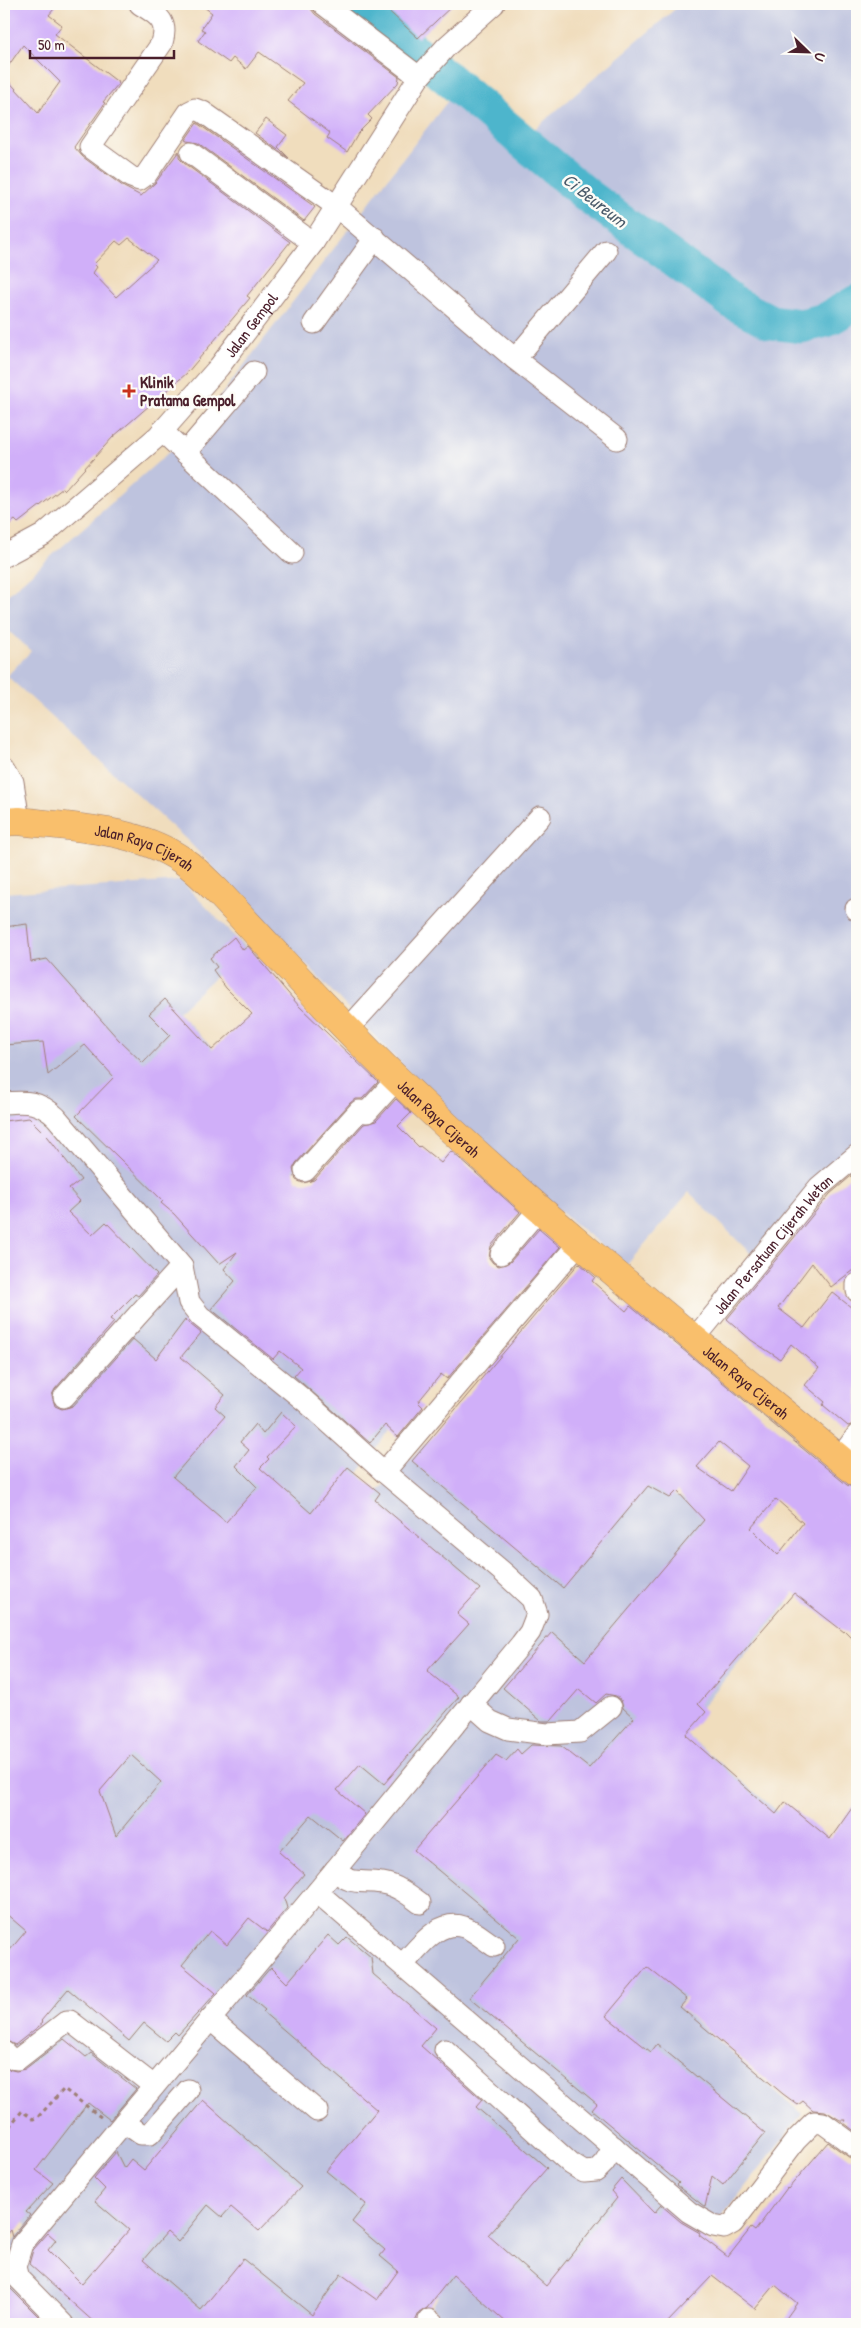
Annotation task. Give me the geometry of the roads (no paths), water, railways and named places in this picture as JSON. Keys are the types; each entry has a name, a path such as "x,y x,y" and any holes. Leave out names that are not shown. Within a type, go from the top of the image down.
{"main road":[{"name":"Jalan Raya Cijerah","path":"11,821 130,836 159,847 188,864 217,891 397,1079 579,1243 848,1466"}],"street":[{"path":"140,4 159,16 165,30 162,43 90,147 131,177 139,180 146,175 189,112 195,109 203,112 336,206 515,359 617,439"},
{"path":"323,4 418,77"},
{"name":"Jalan Gempol","path":"4,556 43,535 162,431 219,367 312,243 418,77 447,46 494,4"},
{"path":"191,152 312,243"},
{"path":"314,323 375,238"},
{"path":"515,359 606,251"},
{"path":"185,453 254,372"},
{"path":"162,431 292,553"},
{"path":"4,767 13,782 11,821"},
{"path":"348,1029 540,817"},
{"path":"306,1171 359,1111 367,1112 370,1110 397,1079"},
{"path":"4,1103 29,1102 45,1107 56,1117 182,1266 190,1302 207,1323 305,1401 384,1472 504,1573 532,1599 537,1614 530,1632 317,1892 22,2244 16,2257 15,2267 18,2278 63,2324"},
{"name":"Jalan Persatuan Cijerah Wetan","path":"695,1338 819,1187 857,1155"},
{"path":"501,1254 540,1208"},
{"path":"384,1472 579,1243"},
{"path":"64,1397 182,1266"},
{"path":"857,1284 857,1291"},
{"path":"848,1466 857,1435"},
{"path":"471,1704 490,1722 508,1729 546,1734 580,1732 611,1707"},
{"path":"335,1870 343,1878 352,1882 382,1883 404,1891 420,1902"},
{"path":"317,1892 689,2212 713,2226 724,2228 733,2222 796,2140 814,2122 822,2122 857,2148"},
{"path":"403,1964 427,1939 444,1927 463,1926 494,1946"},
{"path":"210,2019 317,2111"},
{"path":"4,2052 10,2058 18,2059 67,2021 70,2021 154,2086"},
{"path":"445,2050 571,2164 584,2172 596,2171 614,2147"},
{"path":"121,2126 141,2134 150,2134 188,2090"}],"waterway":[{"name":"Ci Beureum","path":"359,4 587,195 732,302 771,322 801,326 826,320 857,302"}],"place":[{"name":"Klinik Pratama Gempol","path":"129,391"}]}
